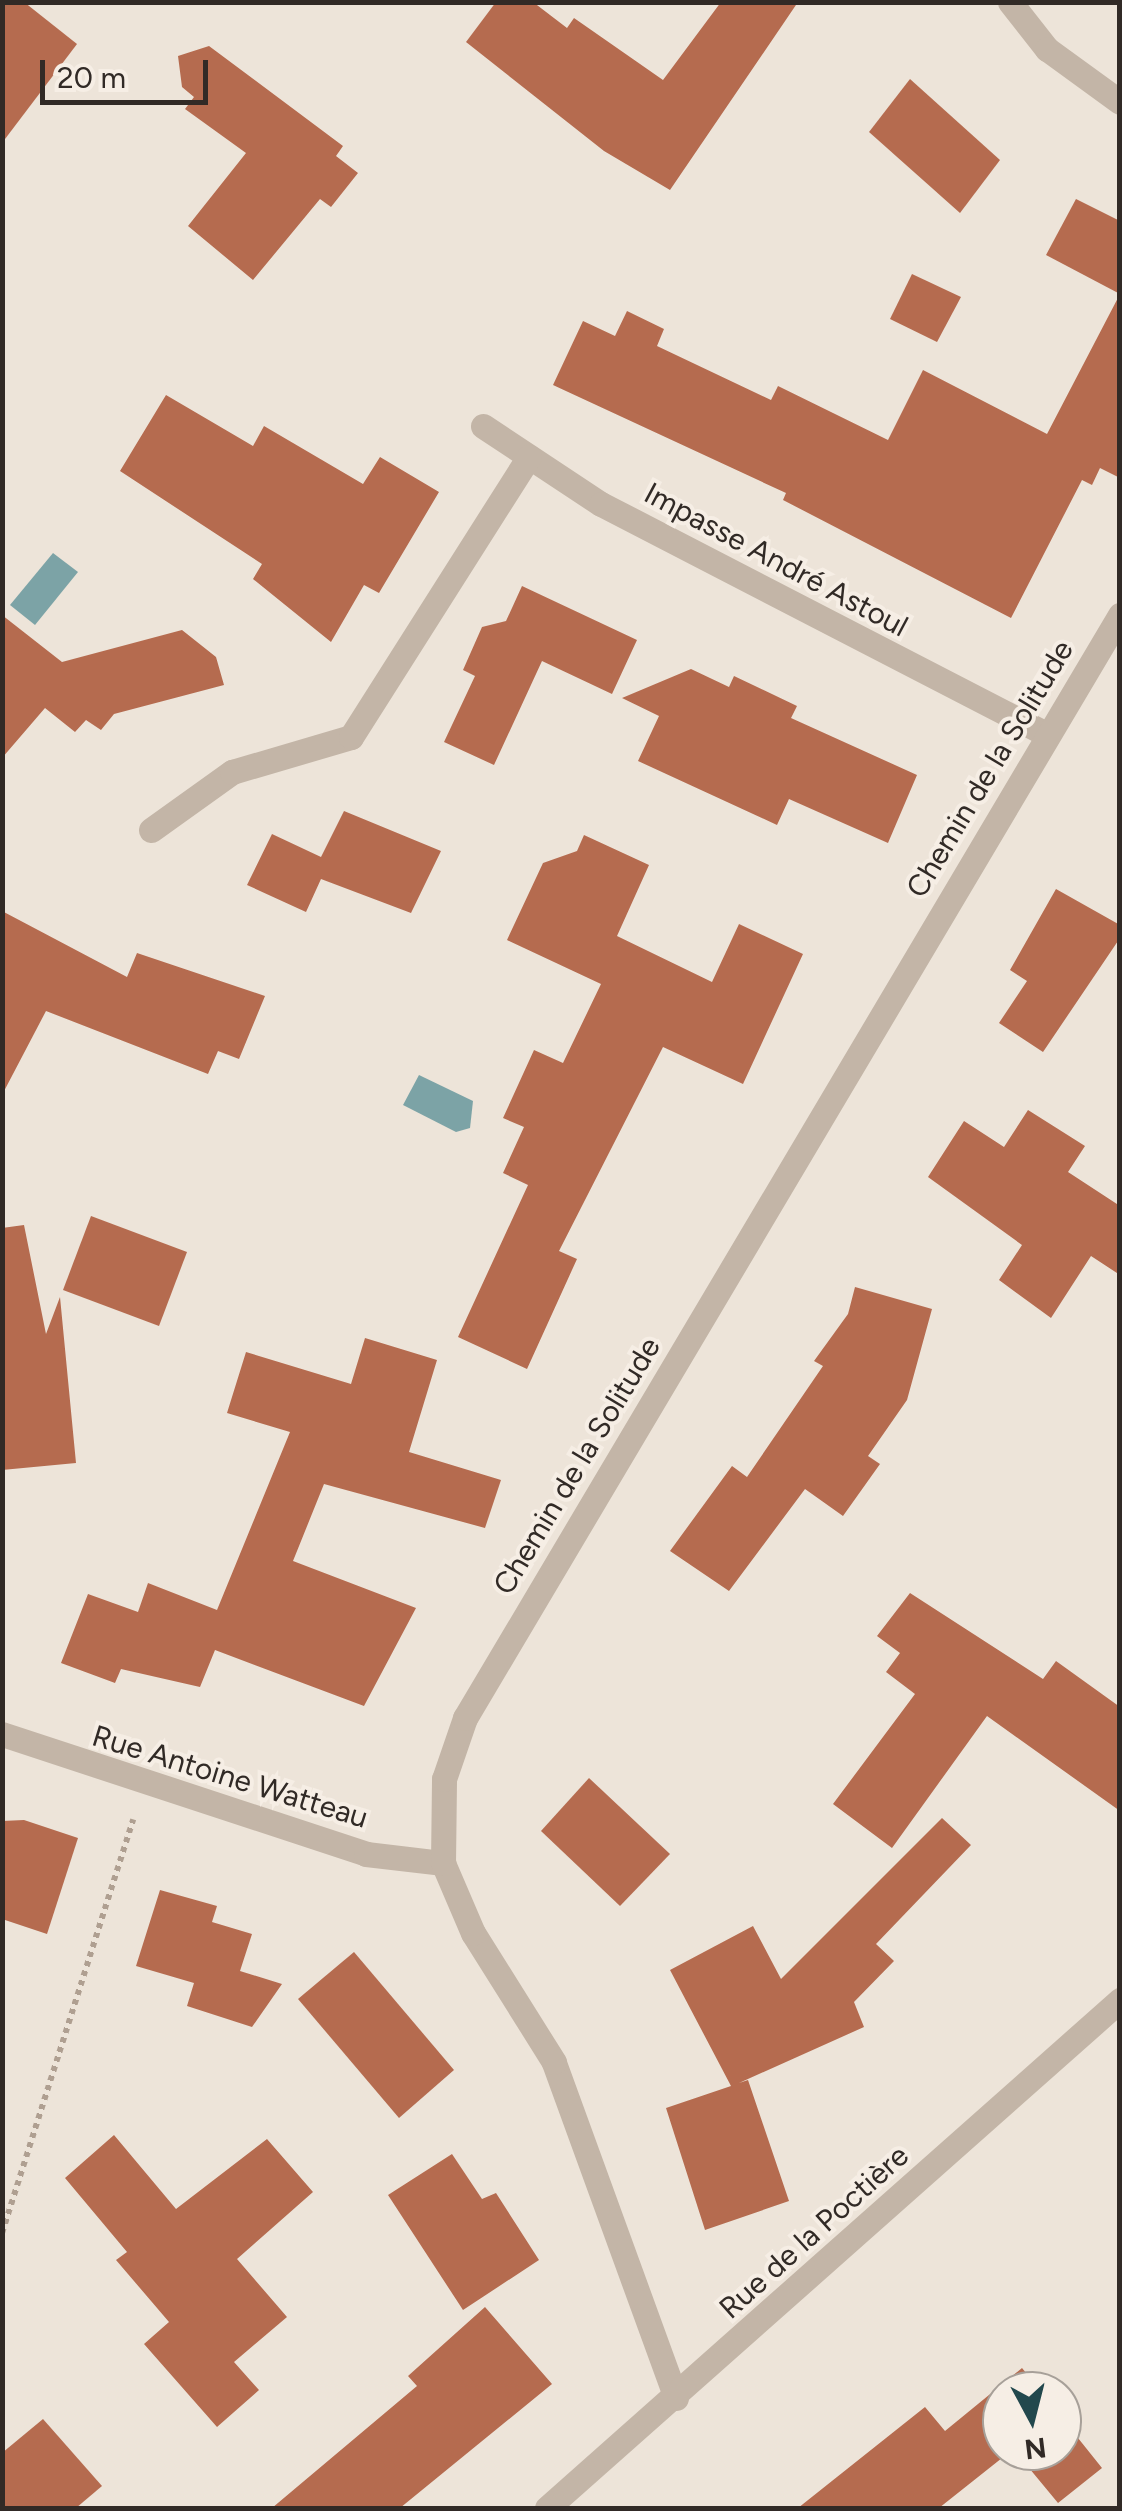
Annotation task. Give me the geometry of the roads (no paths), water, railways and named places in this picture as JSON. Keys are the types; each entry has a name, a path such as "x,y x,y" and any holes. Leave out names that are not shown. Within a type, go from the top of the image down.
{"street":[{"path":"1010,2 1046,49 1120,102"},
{"name":"Impasse André Astoul","path":"483,426 601,504 1048,736"},
{"path":"151,830 232,772 351,737 528,458"},
{"name":"Chemin de la Solitude","path":"676,2398 554,2062 473,1934 443,1864 444,1779 465,1718 1120,615"},
{"name":"Rue Antoine Watteau","path":"2,1734 143,1786 366,1854 443,1864"},
{"name":"Rue de la Poctière","path":"548,2508 1120,2000"}],"water":[{"path":"53,553 78,572 35,625 10,605"},
{"path":"419,1075 473,1101 470,1128 456,1132 403,1105"}]}
